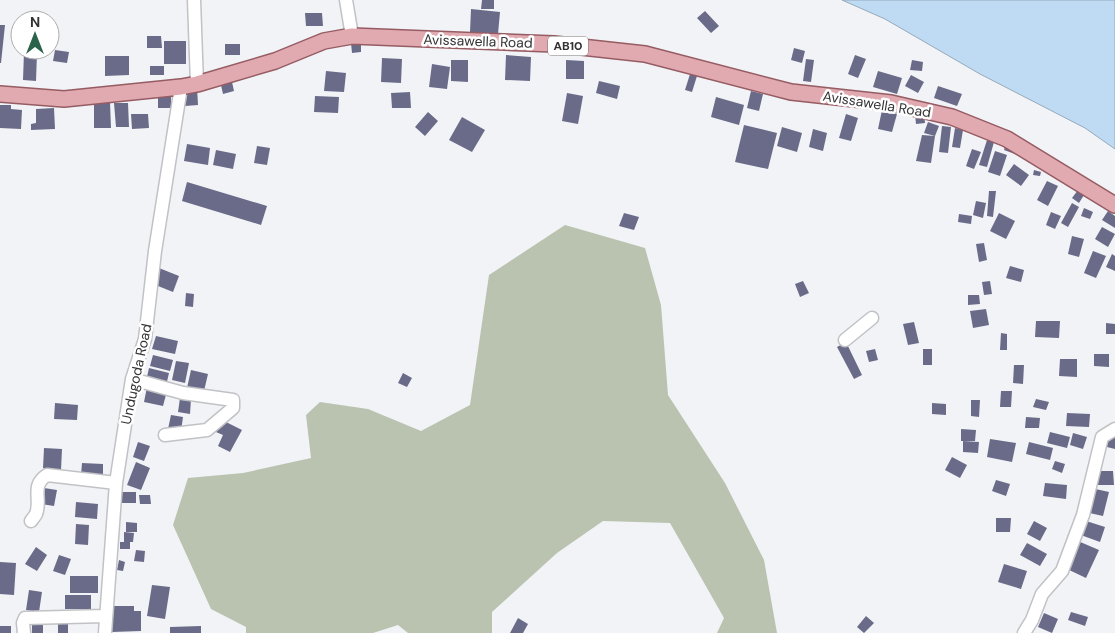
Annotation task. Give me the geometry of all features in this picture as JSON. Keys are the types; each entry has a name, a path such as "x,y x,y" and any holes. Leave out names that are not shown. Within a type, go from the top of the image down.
{"main road":[{"name":"Avissawella Road","path":"0,94 64,99 197,84 275,61 324,41 352,36 554,44 645,54 790,92 891,103 952,117 1007,139 1115,205"}],"street":[{"path":"194,0 197,84"},
{"path":"346,0 352,36"},
{"name":"Undugoda Road","path":"105,633 116,483 132,379 145,339 155,251 181,86"},
{"path":"845,340 872,318"},
{"path":"132,379 183,393 233,400 233,408 207,430 165,435"},
{"path":"1024,633 1032,620 1042,594 1062,571 1083,515 1102,438 1108,432 1115,429"},
{"path":"31,521 36,513 36,492 41,479 47,474 116,483"},
{"path":"24,633 23,623 25,618 106,616"}],"green space":[{"path":"565,225 645,248 661,305 668,395 725,483 764,560 777,633 717,633 724,618 670,523 603,521 557,553 492,612 492,633 408,633 398,625 373,633 246,633 246,627 211,609 173,525 188,478 243,473 311,458 306,415 320,402 368,409 421,431 470,405 489,275"}],"water":[{"path":"842,0 1115,0 1115,149 1085,128 980,74 885,19"}],"building":[{"path":"482,0 494,0 494,9 481,9"},
{"path":"471,9 500,12 498,34 470,32"},
{"path":"705,11 719,26 711,33 697,18"},
{"path":"305,13 322,13 323,26 306,26"},
{"path":"0,25 5,25 1,63 0,63"},
{"path":"147,36 161,36 162,48 147,48"},
{"path":"164,41 186,41 186,64 164,64"},
{"path":"351,43 361,43 361,52 352,53"},
{"path":"225,44 240,44 240,55 225,55"},
{"path":"794,48 805,51 802,63 791,60"},
{"path":"60,51 69,52 67,63 53,61 60,60"},
{"path":"506,55 531,57 530,81 505,80"},
{"path":"855,55 866,59 858,78 848,74"},
{"path":"105,56 129,56 129,75 105,76"},
{"path":"382,58 402,59 401,83 381,82"},
{"path":"806,59 814,60 811,82 803,81"},
{"path":"24,60 37,60 36,81 23,80"},
{"path":"451,60 468,60 468,82 451,81"},
{"path":"566,60 584,61 584,79 566,79"},
{"path":"912,60 923,62 922,71 910,70"},
{"path":"432,64 450,67 447,89 429,87"},
{"path":"150,66 164,66 164,75 150,75"},
{"path":"326,71 346,73 344,92 324,91"},
{"path":"878,71 902,78 897,94 873,87"},
{"path":"690,74 697,76 692,92 685,90"},
{"path":"911,75 924,82 918,93 905,86"},
{"path":"599,81 620,86 617,99 596,93"},
{"path":"232,82 234,91 223,94 221,85"},
{"path":"938,86 962,94 957,106 934,98"},
{"path":"197,87 198,105 185,106 185,88"},
{"path":"751,91 763,94 759,111 747,108"},
{"path":"410,92 411,108 392,108 391,93"},
{"path":"158,93 171,93 171,108 158,108"},
{"path":"567,93 583,96 578,124 562,121"},
{"path":"315,96 339,97 338,113 314,112"},
{"path":"716,97 744,105 739,125 711,117"},
{"path":"110,102 111,128 94,128 94,103"},
{"path":"114,103 128,103 129,127 116,127"},
{"path":"0,105 11,105 11,109 22,110 21,129 0,128"},
{"path":"54,108 55,129 31,130 31,124 36,123 36,109"},
{"path":"882,110 897,114 892,132 878,129"},
{"path":"428,112 438,121 425,136 415,127"},
{"path":"924,113 925,123 916,124 915,114"},
{"path":"131,114 148,114 149,128 132,129"},
{"path":"846,114 858,118 851,141 839,138"},
{"path":"462,117 485,130 472,152 449,140"},
{"path":"928,122 939,126 935,136 924,133"},
{"path":"744,125 777,133 768,169 735,162"},
{"path":"942,126 951,127 948,153 939,152"},
{"path":"782,127 802,133 797,152 777,146"},
{"path":"955,128 963,130 960,148 952,147"},
{"path":"813,129 827,133 823,151 809,147"},
{"path":"922,135 935,136 931,163 916,161"},
{"path":"987,140 994,142 987,167 979,165"},
{"path":"187,144 210,148 208,165 184,161"},
{"path":"1006,144 1017,149 1015,154 1004,150"},
{"path":"257,146 270,148 267,165 254,163"},
{"path":"972,149 981,152 974,169 966,166"},
{"path":"216,150 236,154 233,169 213,165"},
{"path":"995,151 1007,155 1000,176 988,172"},
{"path":"1014,164 1029,175 1021,186 1006,175"},
{"path":"1034,170 1041,172 1040,176 1033,175"},
{"path":"1047,181 1058,186 1048,206 1037,200"},
{"path":"187,182 267,206 261,225 182,201"},
{"path":"1078,190 1084,195 1079,203 1072,198"},
{"path":"989,191 996,191 993,217 987,216"},
{"path":"976,201 986,203 983,218 973,215"},
{"path":"1072,203 1079,207 1068,227 1061,223"},
{"path":"1084,208 1093,212 1090,219 1081,216"},
{"path":"1108,211 1115,216 1115,228 1102,220"},
{"path":"1051,212 1061,216 1055,229 1046,225"},
{"path":"624,213 639,217 634,230 619,226"},
{"path":"999,213 1015,221 1006,239 990,231"},
{"path":"959,214 972,216 971,224 958,222"},
{"path":"1102,227 1115,234 1108,247 1095,239"},
{"path":"1072,236 1084,239 1079,257 1068,254"},
{"path":"984,243 987,260 979,262 976,244"},
{"path":"1093,251 1106,256 1096,278 1084,273"},
{"path":"1112,254 1115,256 1115,271 1106,267"},
{"path":"1010,266 1024,270 1021,282 1006,278"},
{"path":"159,268 179,276 173,292 153,284"},
{"path":"803,281 809,293 800,297 795,284"},
{"path":"990,281 992,294 984,295 982,282"},
{"path":"186,293 194,294 193,307 185,306"},
{"path":"968,295 979,295 980,304 968,305"},
{"path":"986,309 989,325 973,328 970,311"},
{"path":"1036,321 1060,321 1059,338 1035,337"},
{"path":"914,322 919,343 908,345 903,324"},
{"path":"1106,323 1115,324 1115,334 1106,334"},
{"path":"1001,333 1007,334 1007,350 1000,350"},
{"path":"156,336 178,341 175,354 152,349"},
{"path":"846,342 862,375 854,379 837,347"},
{"path":"875,349 878,360 869,362 866,351"},
{"path":"923,349 932,349 932,365 923,365"},
{"path":"1094,354 1109,354 1109,367 1094,366"},
{"path":"153,355 173,360 170,371 150,366"},
{"path":"1060,359 1077,359 1077,377 1059,376"},
{"path":"176,361 189,363 185,383 172,380"},
{"path":"1014,365 1024,365 1023,384 1013,383"},
{"path":"149,368 169,373 166,386 146,381"},
{"path":"191,370 208,374 204,391 187,388"},
{"path":"403,373 412,378 407,387 398,383"},
{"path":"147,387 167,391 163,406 144,402"},
{"path":"1001,391 1012,391 1011,407 1000,407"},
{"path":"180,398 191,399 190,414 178,412"},
{"path":"1036,399 1049,402 1046,410 1033,407"},
{"path":"971,400 980,400 979,417 971,416"},
{"path":"55,403 78,405 77,420 54,419"},
{"path":"932,403 946,404 946,415 932,414"},
{"path":"1067,413 1090,414 1089,427 1066,426"},
{"path":"171,415 183,417 181,431 168,429"},
{"path":"1026,417 1040,418 1039,428 1025,428"},
{"path":"222,420 242,430 230,452 218,446 223,435 216,432"},
{"path":"961,429 976,430 975,441 961,441"},
{"path":"1050,432 1070,437 1067,448 1047,443"},
{"path":"1073,433 1087,437 1083,449 1070,445"},
{"path":"1106,436 1115,438 1115,449 1103,446"},
{"path":"990,439 1016,443 1012,462 987,457"},
{"path":"963,441 979,442 978,453 963,452"},
{"path":"138,442 150,446 144,461 133,457"},
{"path":"1029,442 1053,448 1050,460 1026,454"},
{"path":"44,448 62,449 61,470 43,468"},
{"path":"952,457 967,465 960,478 945,470"},
{"path":"1055,461 1065,464 1062,473 1052,469"},
{"path":"136,462 150,468 141,490 127,485"},
{"path":"82,463 103,464 103,476 81,475"},
{"path":"1095,471 1113,471 1114,485 1095,485"},
{"path":"996,480 1010,484 1006,496 992,491"},
{"path":"1045,483 1067,485 1066,499 1043,496"},
{"path":"44,488 57,490 54,506 41,504"},
{"path":"1091,488 1109,492 1103,516 1085,512"},
{"path":"122,492 136,492 136,503 122,503"},
{"path":"139,495 150,495 151,504 140,504"},
{"path":"76,502 98,504 97,519 75,517"},
{"path":"996,518 1011,518 1010,532 996,532"},
{"path":"1083,520 1105,527 1100,542 1078,534"},
{"path":"1034,521 1047,528 1040,541 1027,534"},
{"path":"126,522 137,523 137,532 126,532"},
{"path":"76,524 89,525 88,545 75,544"},
{"path":"124,532 134,533 133,542 130,542 130,549 120,549 120,542 124,542"},
{"path":"1078,541 1099,550 1086,578 1065,568"},
{"path":"1027,543 1047,554 1040,566 1020,555"},
{"path":"36,547 47,555 37,571 25,564"},
{"path":"136,550 145,551 144,562 134,561"},
{"path":"59,555 71,559 65,575 53,571"},
{"path":"119,560 125,562 123,571 117,570"},
{"path":"0,562 16,563 14,595 0,594"},
{"path":"1004,564 1027,571 1021,589 998,582"},
{"path":"70,576 98,576 98,593 70,593"},
{"path":"152,585 170,587 165,619 147,616"},
{"path":"29,590 42,592 39,612 26,610"},
{"path":"65,595 91,595 91,609 65,609"},
{"path":"112,606 134,606 134,611 141,611 141,631 112,632"},
{"path":"1071,612 1088,617 1085,626 1068,620"},
{"path":"1044,613 1058,619 1052,633 1038,627"},
{"path":"866,616 874,623 864,633 857,627"},
{"path":"58,618 68,618 68,633 58,633"},
{"path":"518,618 528,624 523,633 510,633"},
{"path":"43,620 43,633 32,633 32,621"},
{"path":"0,626 11,626 11,633 0,633"},
{"path":"201,626 201,633 170,633 170,627"}]}
